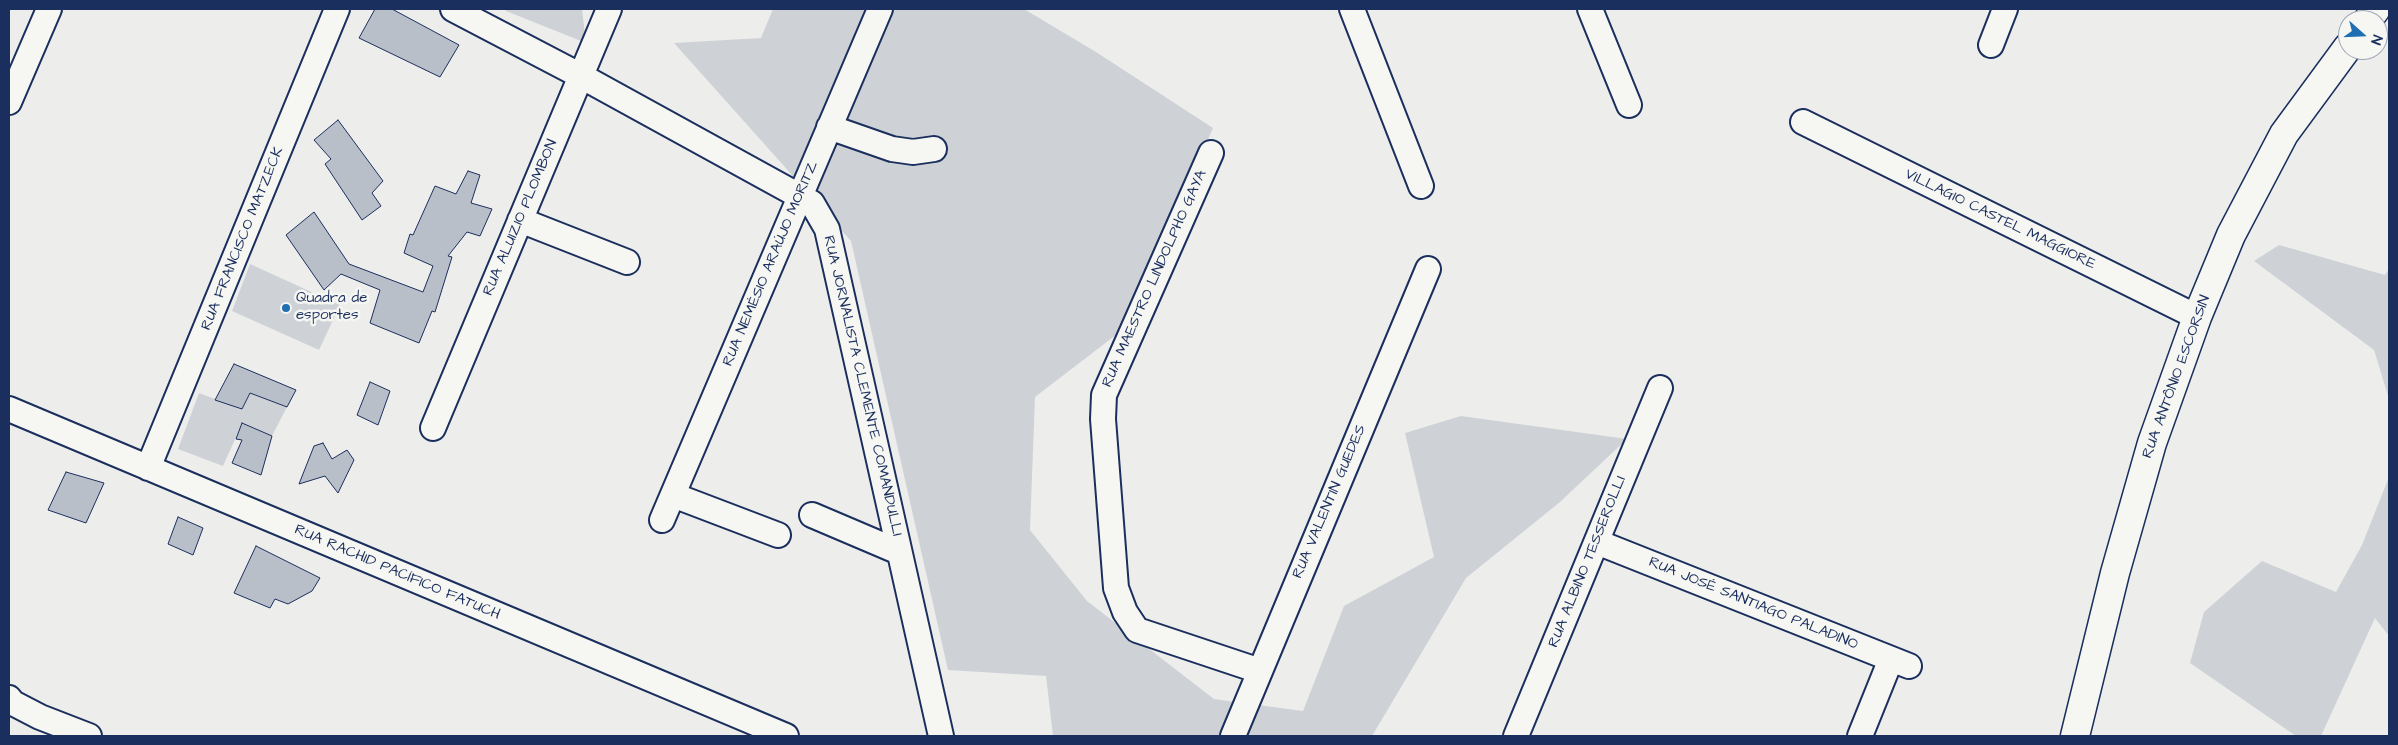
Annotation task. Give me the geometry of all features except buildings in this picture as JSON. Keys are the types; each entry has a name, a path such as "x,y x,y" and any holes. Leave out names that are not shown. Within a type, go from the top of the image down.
{"main road":[{"name":"RUA ANTÔNIO ESCORSIN","path":"2075,736 2115,573 2152,444 2197,317 2231,236 2284,134 2338,60"}],"street":[{"path":"9,102 49,9"},
{"name":"RUA FRANCISCO MATZECK","path":"148,468 337,9"},
{"name":"RUA JORNALISTA CLEMENTE COMANDULLI","path":"452,9 581,76 812,203 828,229 899,552 942,736"},
{"name":"RUA ALUIZIO PLOMBON","path":"433,428 609,9"},
{"name":"RUA NEMÉSIO ARAÚJO MORITZ","path":"662,520 880,9"},
{"path":"1352,9 1421,186"},
{"path":"1590,9 1629,105"},
{"path":"1991,45 2005,9"},
{"name":"VILLAGIO CASTEL MAGGIORE","path":"1803,122 2197,317"},
{"path":"829,127 892,149 913,152 934,148"},
{"name":"RUA MAESTRO LINDOLPHO GAYA","path":"1211,153 1104,395 1103,419 1116,588 1125,612 1137,630 1260,671"},
{"path":"520,220 627,262"},
{"name":"RUA VALENTIN GUEDES","path":"1233,736 1428,269"},
{"name":"RUA ALBINO TESSEROLLI","path":"1516,736 1660,388"},
{"name":"RUA RACHID PACÍFICO FATUCH","path":"9,409 148,468 736,727 786,736"},
{"path":"673,495 778,535"},
{"path":"812,514 899,552"},
{"name":"RUA JOSÉ SANTIAGO PALADINO","path":"1597,542 1900,662 1860,736"},
{"path":"10,701 40,717 89,736"}],"shaded area":[{"path":"506,9 582,9 586,43 506,11"},
{"path":"773,9 1024,9 1096,52 1213,128 1125,328 1035,397 1030,530 1087,601 1214,699 1303,711 1344,606 1434,557 1405,433 1461,416 1627,439 1560,502 1466,578 1372,736 1053,736 1046,676 948,670 851,241 674,43 761,38"},
{"path":"2279,245 2385,275 2389,269 2389,399 2374,350 2254,261"},
{"name":"Quadra de esportes","path":"250,264 340,305 319,350 232,311"},
{"path":"199,393 242,409 250,393 287,407 272,436 242,424 223,466 178,449"},
{"path":"2389,477 2389,636 2375,618 2321,736 2296,736 2190,663 2204,612 2262,561 2336,592 2362,545"}],"place":[{"name":"Quadra de esportes","path":"286,308"}]}
